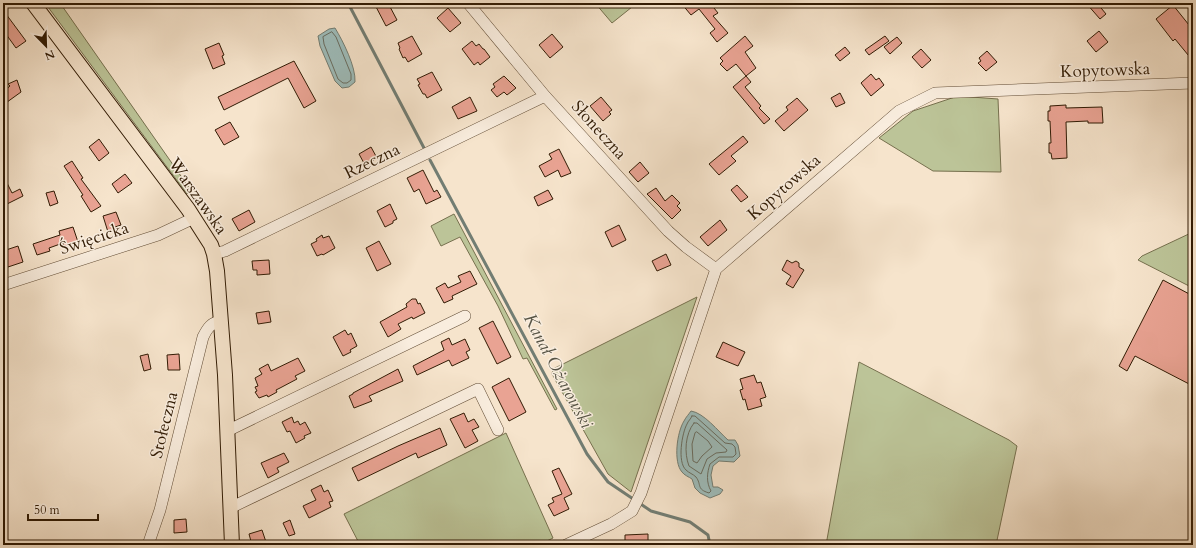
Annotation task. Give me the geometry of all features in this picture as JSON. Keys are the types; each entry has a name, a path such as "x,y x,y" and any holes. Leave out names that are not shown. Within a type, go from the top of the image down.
{"main road":[{"name":"Warszawska","path":"33,3 194,218 211,245 220,289 232,545"}],"street":[{"name":"Słoneczna","path":"468,3 544,96 668,231 686,247 716,269"},
{"name":"Kopytowska","path":"716,269 899,111 935,93 1193,83"},
{"name":"Rzeczna","path":"214,254 225,251 544,96"},
{"name":"Święcicka","path":"3,285 158,236 194,218"},
{"path":"566,545 611,524 632,511 637,501 716,269"},
{"path":"227,431 465,316"},
{"name":"Stołeczna","path":"148,545 160,510 203,337 207,328 214,323 221,321"},
{"path":"230,508 478,389 498,430"}],"green space":[{"path":"45,3 60,3 190,189 187,194"},
{"path":"595,3 637,3 612,23"},
{"path":"958,96 998,99 1001,172 933,171 879,138 913,111"},
{"path":"454,214 557,409 555,410 527,358 523,359 498,306 460,237 441,246 431,226"},
{"path":"1193,232 1193,288 1138,260 1142,256"},
{"path":"697,297 631,492 608,474 552,374 553,369"},
{"path":"859,362 1009,440 1017,446 996,545 826,545"},
{"path":"506,433 553,538 539,545 360,545 344,514"}],"water":[{"path":"335,28 345,47 355,76 355,82 349,87 342,88 335,81 320,46 318,36 329,29"},
{"path":"691,411 701,415 728,440 735,440 738,445 740,456 734,462 719,461 713,466 711,475 713,487 718,487 723,490 720,494 710,498 700,493 695,488 692,479 685,475 679,467 677,447 679,432"}],"building":[{"path":"374,3 388,3 397,20 386,26"},
{"path":"681,3 710,3 718,13 713,16 728,33 717,42 710,33 715,29 699,9 691,15"},
{"path":"1086,3 1097,3 1106,14 1100,19"},
{"path":"1173,5 1193,30 1193,61 1175,39 1173,41 1156,19"},
{"path":"448,8 461,23 450,32 437,18"},
{"path":"3,10 26,41 16,48 3,30"},
{"path":"1099,31 1108,42 1096,52 1087,41"},
{"path":"552,34 563,47 550,58 539,45"},
{"path":"412,36 422,54 408,62 405,57 403,58 398,43"},
{"path":"745,36 753,46 745,52 756,68 746,76 736,64 727,71 720,64 723,61 720,58"},
{"path":"885,36 889,41 869,55 865,50"},
{"path":"897,37 902,43 890,54 884,47"},
{"path":"472,41 476,46 479,44 490,57 480,65 478,62 474,65 462,49"},
{"path":"219,43 224,55 222,56 225,64 213,69 205,49"},
{"path":"845,47 850,53 840,61 835,55"},
{"path":"921,49 931,60 922,68 912,57"},
{"path":"987,51 997,62 986,71 978,63 981,61 979,58"},
{"path":"294,61 316,101 304,108 288,78 224,110 218,97"},
{"path":"432,72 442,90 427,98 418,85 420,84 417,79"},
{"path":"871,74 876,80 879,78 884,85 871,96 861,83"},
{"path":"504,76 516,88 507,95 504,92 497,97 491,90 495,87 493,84"},
{"path":"746,76 751,82 745,87 761,106 759,108 770,119 764,124 733,87"},
{"path":"17,80 21,92 3,105 3,92 10,86 8,84"},
{"path":"840,93 845,103 836,107 831,98"},
{"path":"470,97 477,111 458,119 452,107"},
{"path":"601,97 612,110 609,112 611,114 603,121 590,106"},
{"path":"797,98 808,110 784,131 775,121 788,110 786,107"},
{"path":"1066,105 1066,108 1102,107 1103,123 1088,123 1088,121 1066,122 1067,158 1052,159 1051,153 1049,153 1049,143 1051,143 1048,111 1050,111 1050,106"},
{"path":"230,122 239,137 224,145 215,130"},
{"path":"743,136 748,142 731,156 736,161 719,175 709,164"},
{"path":"99,139 109,153 99,161 89,147"},
{"path":"371,147 377,158 365,165 359,154"},
{"path":"559,149 571,173 561,177 558,170 545,177 539,166 552,159 549,154"},
{"path":"72,161 83,178 81,179 101,206 91,212 81,196 83,195 64,166"},
{"path":"640,162 649,173 638,182 629,172"},
{"path":"423,170 434,192 437,190 441,197 426,204 419,189 414,192 407,178"},
{"path":"125,174 132,183 118,193 112,184"},
{"path":"3,175 12,193 20,189 23,196 3,206"},
{"path":"737,185 748,197 741,202 731,190"},
{"path":"656,188 665,201 672,195 680,203 677,206 681,210 672,219 647,194"},
{"path":"548,190 553,199 538,206 534,197"},
{"path":"54,191 58,203 50,206 46,193"},
{"path":"390,204 397,219 385,227 377,211"},
{"path":"249,210 255,222 239,231 232,219"},
{"path":"116,212 121,225 115,227 115,230 108,232 103,216"},
{"path":"720,220 727,230 708,246 700,237"},
{"path":"619,225 626,240 612,247 605,232"},
{"path":"73,227 78,242 64,247 63,243 49,248 50,251 37,255 33,244 60,235 59,231"},
{"path":"322,235 323,238 329,236 335,248 323,255 317,256 311,244 317,241 316,239"},
{"path":"379,241 391,264 377,271 366,248"},
{"path":"18,246 23,262 5,268 3,251"},
{"path":"666,254 671,265 657,271 652,261"},
{"path":"269,260 270,274 257,275 257,270 253,270 252,261"},
{"path":"787,260 792,263 796,261 799,263 799,267 804,270 793,288 786,284 791,276 782,270"},
{"path":"470,271 477,284 452,296 453,299 444,303 436,288 445,283 448,288 461,282 458,276"},
{"path":"1163,280 1193,296 1193,386 1135,356 1127,371 1119,366"},
{"path":"412,299 416,299 418,304 420,303 425,313 413,319 412,317 398,324 401,329 388,337 380,322 407,307 406,304"},
{"path":"269,311 271,322 258,324 256,313"},
{"path":"493,321 511,357 497,364 479,328"},
{"path":"345,330 348,335 351,333 357,346 350,350 351,352 343,356 333,337"},
{"path":"449,338 452,345 465,339 470,350 466,352 469,358 452,366 449,360 417,375 413,366 444,350 441,342"},
{"path":"723,342 745,352 738,366 716,357"},
{"path":"148,354 151,369 144,371 140,356"},
{"path":"179,354 180,370 168,370 167,355"},
{"path":"298,358 305,371 295,376 297,379 276,390 277,392 268,397 267,395 259,398 255,392 257,391 255,387 258,386 255,378 262,374 259,369 268,364 271,371"},
{"path":"398,369 403,381 369,396 372,401 354,408 349,396"},
{"path":"754,375 757,383 761,382 766,397 760,399 762,406 748,410 745,399 743,400 740,390 743,389 740,379"},
{"path":"509,378 526,412 509,421 492,387"},
{"path":"464,413 468,422 474,419 479,427 472,430 478,441 465,448 450,419"},
{"path":"292,417 294,423 298,421 300,425 305,422 311,433 304,436 305,438 296,443 290,431 287,432 282,422"},
{"path":"440,428 447,445 418,458 416,453 358,481 352,468"},
{"path":"284,453 289,462 277,468 279,472 268,478 261,463"},
{"path":"559,468 572,494 564,498 569,509 554,516 548,505 554,502 552,498 562,494 552,471"},
{"path":"321,485 324,492 328,490 333,501 329,502 331,507 309,518 303,506 316,500 311,490"},
{"path":"186,519 187,532 174,533 174,520"},
{"path":"290,520 295,534 289,536 283,523"},
{"path":"262,530 266,542 252,545 249,534"},
{"path":"648,534 648,544 625,545 625,535"}],"waterway":[{"name":"Kanał Ożarowski","path":"348,3 424,148"},
{"name":"Kanał Ożarowski","path":"430,160 587,454 608,482 651,511 690,522 708,535 710,545"}]}
